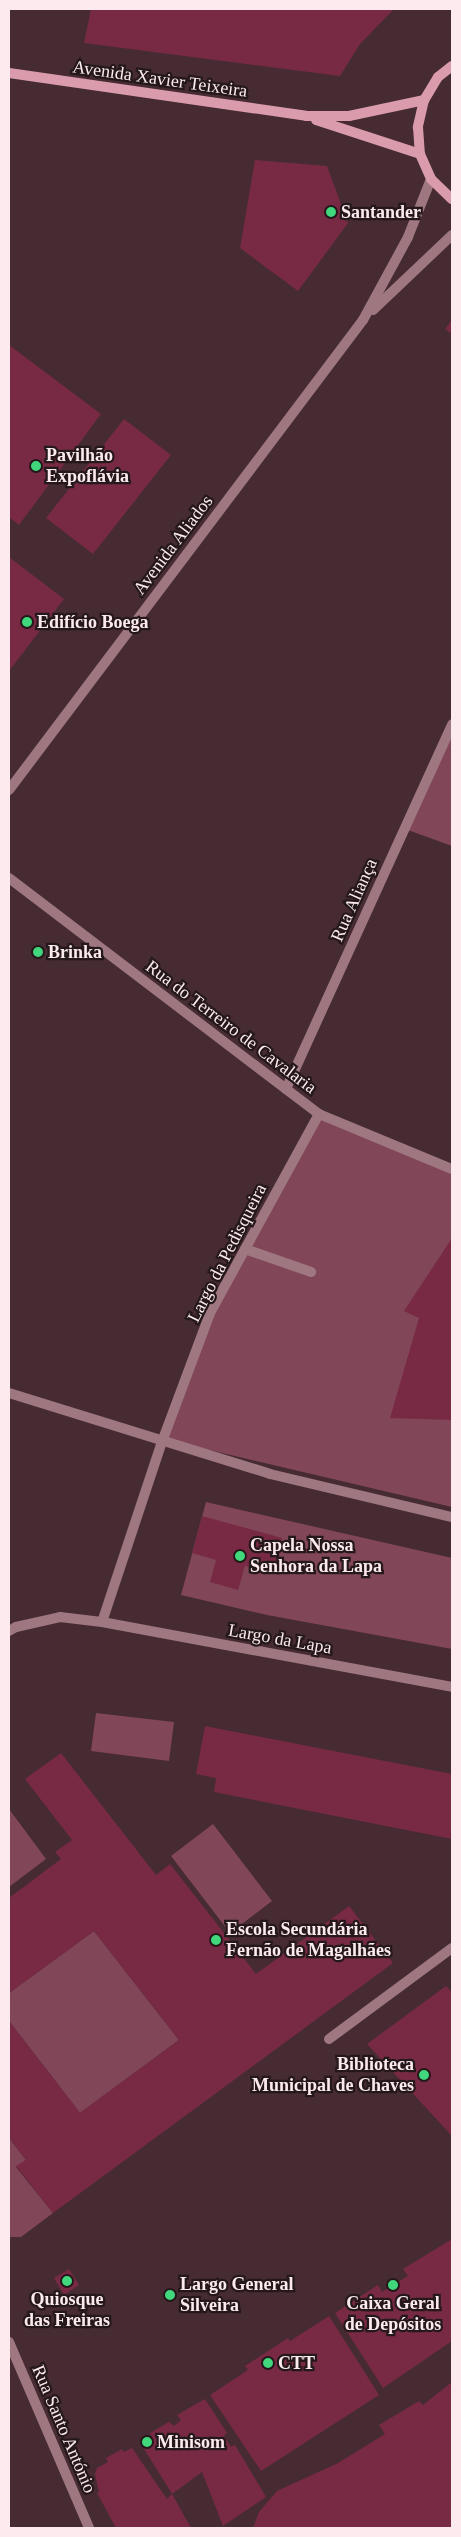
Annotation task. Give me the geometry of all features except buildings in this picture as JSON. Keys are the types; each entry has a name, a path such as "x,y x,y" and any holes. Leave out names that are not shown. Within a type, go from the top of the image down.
{"main road":[{"path":"452,66 438,77 424,100 418,127 420,154 431,179 452,199"},
{"name":"Avenida Xavier Teixeira","path":"9,73 306,116"},
{"path":"306,116 349,116 424,100"},
{"path":"306,116 420,154"}],"street":[{"path":"363,320 408,237 431,179"},
{"path":"363,320 431,253 452,236"},
{"name":"Avenida Aliados","path":"9,790 363,320"},
{"name":"Rua Aliança","path":"286,1089 452,724"},
{"name":"Rua do Terreiro de Cavalaria","path":"9,878 319,1114 452,1169"},
{"name":"Largo da Pedisqueira","path":"102,1622 164,1439 210,1313 319,1114"},
{"path":"245,1249 312,1272"},
{"path":"9,1393 164,1439 270,1474 452,1516"},
{"name":"Largo da Lapa","path":"9,1631 16,1627 60,1617 102,1622 452,1687"},
{"path":"329,2039 452,1948"},
{"name":"Rua Santo António","path":"9,2342 89,2528"}],"shaded area":[{"path":"452,725 452,846 405,829"},
{"path":"320,1115 452,1169 452,1507 163,1439 211,1313"},
{"path":"206,1502 452,1558 452,1649 267,1615 181,1595"},
{"path":"96,1713 174,1722 169,1761 91,1751"},
{"path":"9,1809 46,1859 9,1887"},
{"path":"213,1824 272,1901 230,1933 171,1856"},
{"path":"94,1931 179,2040 80,2113 9,2021 9,1993"},
{"path":"9,2138 26,2160 16,2167 53,2213 21,2237 9,2237"}],"place":[{"name":"Santander","path":"331,212"},
{"name":"Pavilhão Expoflávia","path":"36,466"},
{"name":"Edifício Boega","path":"27,622"},
{"name":"Brinka","path":"38,952"},
{"name":"Capela Nossa Senhora da Lapa","path":"240,1556"},
{"name":"Escola Secundária Fernão de Magalhães","path":"216,1940"},
{"name":"Biblioteca Municipal de Chaves","path":"424,2075"},
{"name":"Quiosque das Freiras","path":"67,2281"},
{"name":"Caixa Geral de Depósitos","path":"393,2285"},
{"name":"Largo General Silveira","path":"170,2295"},
{"name":"CTT","path":"268,2363"},
{"name":"Minisom","path":"147,2442"}]}
